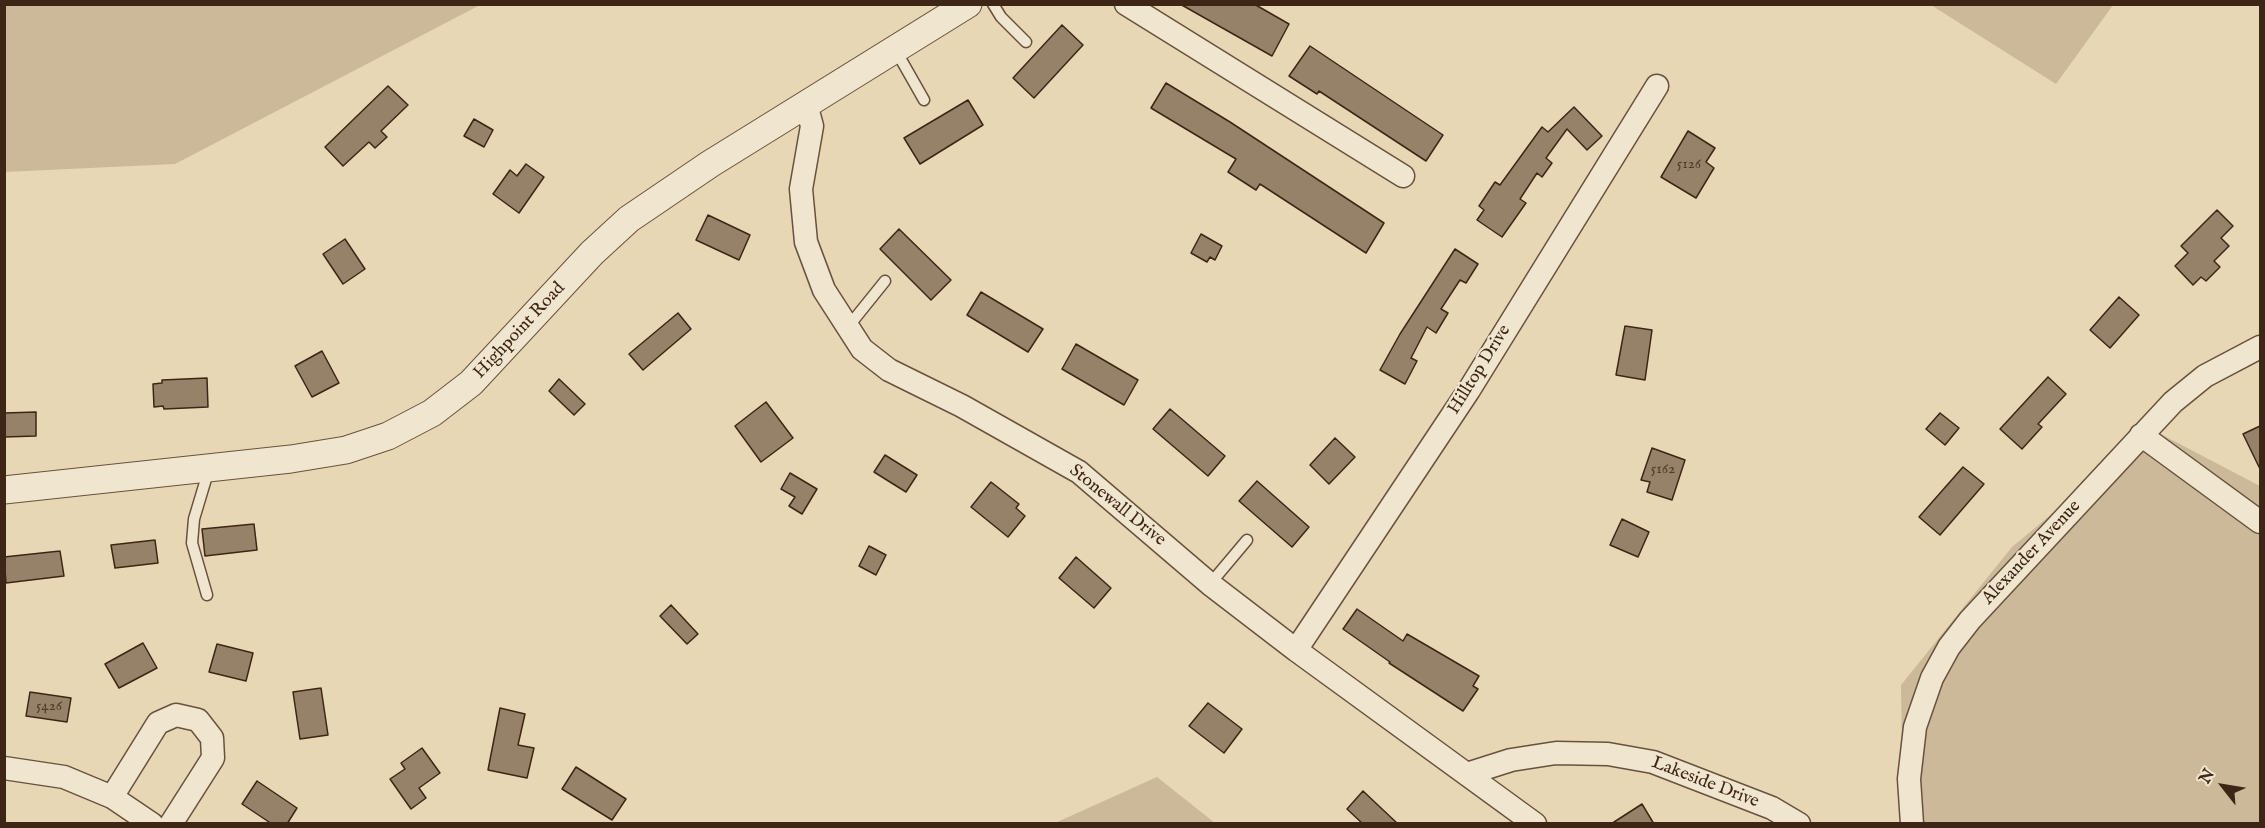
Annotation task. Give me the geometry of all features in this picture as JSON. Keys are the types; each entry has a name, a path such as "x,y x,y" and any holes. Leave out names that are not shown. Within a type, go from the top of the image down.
{"street":[{"name":"Highpoint Road","path":"4,490 291,459 346,450 388,436 432,413 471,383 592,253 629,219 710,164 968,4"},
{"path":"1126,4 1403,176"},
{"name":"Hilltop Drive","path":"1296,650 1469,390 1658,86"},
{"name":"Stonewall Drive","path":"806,104 812,126 801,189 806,242 824,290 862,349 889,370 962,406 1079,472 1210,584 1296,650 1535,824"},
{"name":"Alexander Avenue","path":"1912,824 1909,779 1915,727 1932,678 1949,647 1970,620 2173,402 2205,376 2260,348"},
{"path":"2141,435 2260,522"},
{"path":"112,796 158,723 176,715 198,720 212,738 213,758 171,824"},
{"name":"Lakeside Drive","path":"1467,774 1511,760 1545,754 1608,753 1653,762 1772,808 1799,824"},
{"path":"4,768 64,777 112,796 152,824"}],"lane":[{"path":"993,4 1001,17 1026,42"},
{"path":"895,49 924,100"},
{"path":"848,327 885,280"},
{"path":"207,595 192,543 194,519 209,468"},
{"path":"1210,584 1247,540"}],"shaded area":[{"path":"5,4 480,5 175,164 5,172"},
{"path":"1931,5 2113,5 2056,84"},
{"path":"2153,430 2260,486 2260,823 1903,823 1901,685 2012,547"},
{"path":"1157,777 1215,823 1055,823"}],"building":[{"path":"1180,4 1254,4 1289,24 1272,56"},
{"path":"1062,25 1083,45 1034,98 1013,78"},
{"path":"1310,46 1443,135 1426,161 1319,91 1317,94 1289,76"},
{"path":"1166,83 1384,223 1366,253 1260,184 1256,190 1228,172 1236,159 1151,108"},
{"path":"388,86 408,105 381,131 387,137 375,148 369,142 343,166 325,147"},
{"path":"968,100 983,125 920,164 904,138"},
{"path":"1574,107 1602,136 1587,150 1567,129 1546,158 1552,163 1542,177 1537,173 1520,199 1526,203 1502,237 1477,220 1484,210 1479,206 1495,182 1500,185 1542,127 1548,132"},
{"path":"474,119 493,130 484,147 464,136"},
{"path":"1688,131 1715,148 1706,162 1714,168 1696,198 1661,177"},
{"path":"526,164 544,177 519,213 493,194 510,170 517,176"},
{"path":"2217,210 2233,226 2221,238 2229,246 2214,261 2220,267 2206,281 2201,277 2193,285 2175,266 2188,253 2181,246"},
{"path":"708,215 750,235 739,260 696,240"},
{"path":"899,229 951,280 931,300 880,249"},
{"path":"1201,234 1222,246 1215,260 1210,257 1207,262 1191,253"},
{"path":"345,239 365,269 343,284 323,254"},
{"path":"1455,249 1478,264 1466,283 1460,280 1441,309 1448,313 1436,333 1427,327 1411,358 1417,361 1405,384 1380,370 1400,334"},
{"path":"981,292 1043,329 1028,352 967,315"},
{"path":"2119,297 2139,315 2110,348 2090,330"},
{"path":"678,313 691,329 643,370 629,354"},
{"path":"1625,326 1652,330 1645,380 1616,375"},
{"path":"1076,344 1138,380 1124,405 1062,369"},
{"path":"322,351 339,383 312,397 295,366"},
{"path":"2048,377 2066,394 2038,424 2042,427 2022,449 2000,429"},
{"path":"207,378 208,407 164,409 163,406 154,407 153,384 162,383 162,380"},
{"path":"559,379 585,404 574,415 549,391"},
{"path":"766,402 793,438 761,462 735,426"},
{"path":"1170,409 1225,456 1208,476 1153,429"},
{"path":"36,412 36,436 4,437 4,413"},
{"path":"1940,413 1959,428 1945,445 1926,429"},
{"path":"2260,426 2260,469 2243,434"},
{"path":"1335,438 1355,457 1329,484 1310,465"},
{"path":"1652,448 1685,460 1672,500 1647,492 1650,482 1641,480"},
{"path":"885,455 917,475 906,492 874,472"},
{"path":"1963,467 1984,484 1940,535 1919,517"},
{"path":"790,473 817,489 802,514 789,506 795,497 781,489"},
{"path":"1257,481 1309,527 1292,547 1239,501"},
{"path":"991,482 1019,504 1016,508 1025,516 1008,537 971,507"},
{"path":"1622,519 1649,532 1638,557 1610,545"},
{"path":"254,524 257,550 205,556 202,529"},
{"path":"155,540 158,563 115,568 111,545"},
{"path":"869,546 886,555 876,575 859,566"},
{"path":"60,551 64,576 6,583 4,557"},
{"path":"1076,557 1111,588 1094,608 1059,578"},
{"path":"671,605 698,634 687,644 660,616"},
{"path":"1357,609 1403,641 1407,634 1479,676 1473,686 1478,689 1463,711 1389,663 1343,629"},
{"path":"143,643 157,668 119,688 105,664"},
{"path":"217,644 253,653 246,681 209,672"},
{"path":"321,688 328,735 300,739 293,692"},
{"path":"30,692 71,698 67,722 26,716"},
{"path":"1208,703 1242,729 1224,753 1189,726"},
{"path":"500,708 525,714 518,745 534,748 527,778 488,770"},
{"path":"422,748 440,773 419,788 426,798 411,809 390,779 405,769 401,763"},
{"path":"576,767 626,799 612,820 562,789"},
{"path":"257,781 297,808 287,824 272,824 242,804"},
{"path":"1363,791 1398,824 1363,824 1347,809"},
{"path":"1642,804 1654,824 1611,824"}]}
